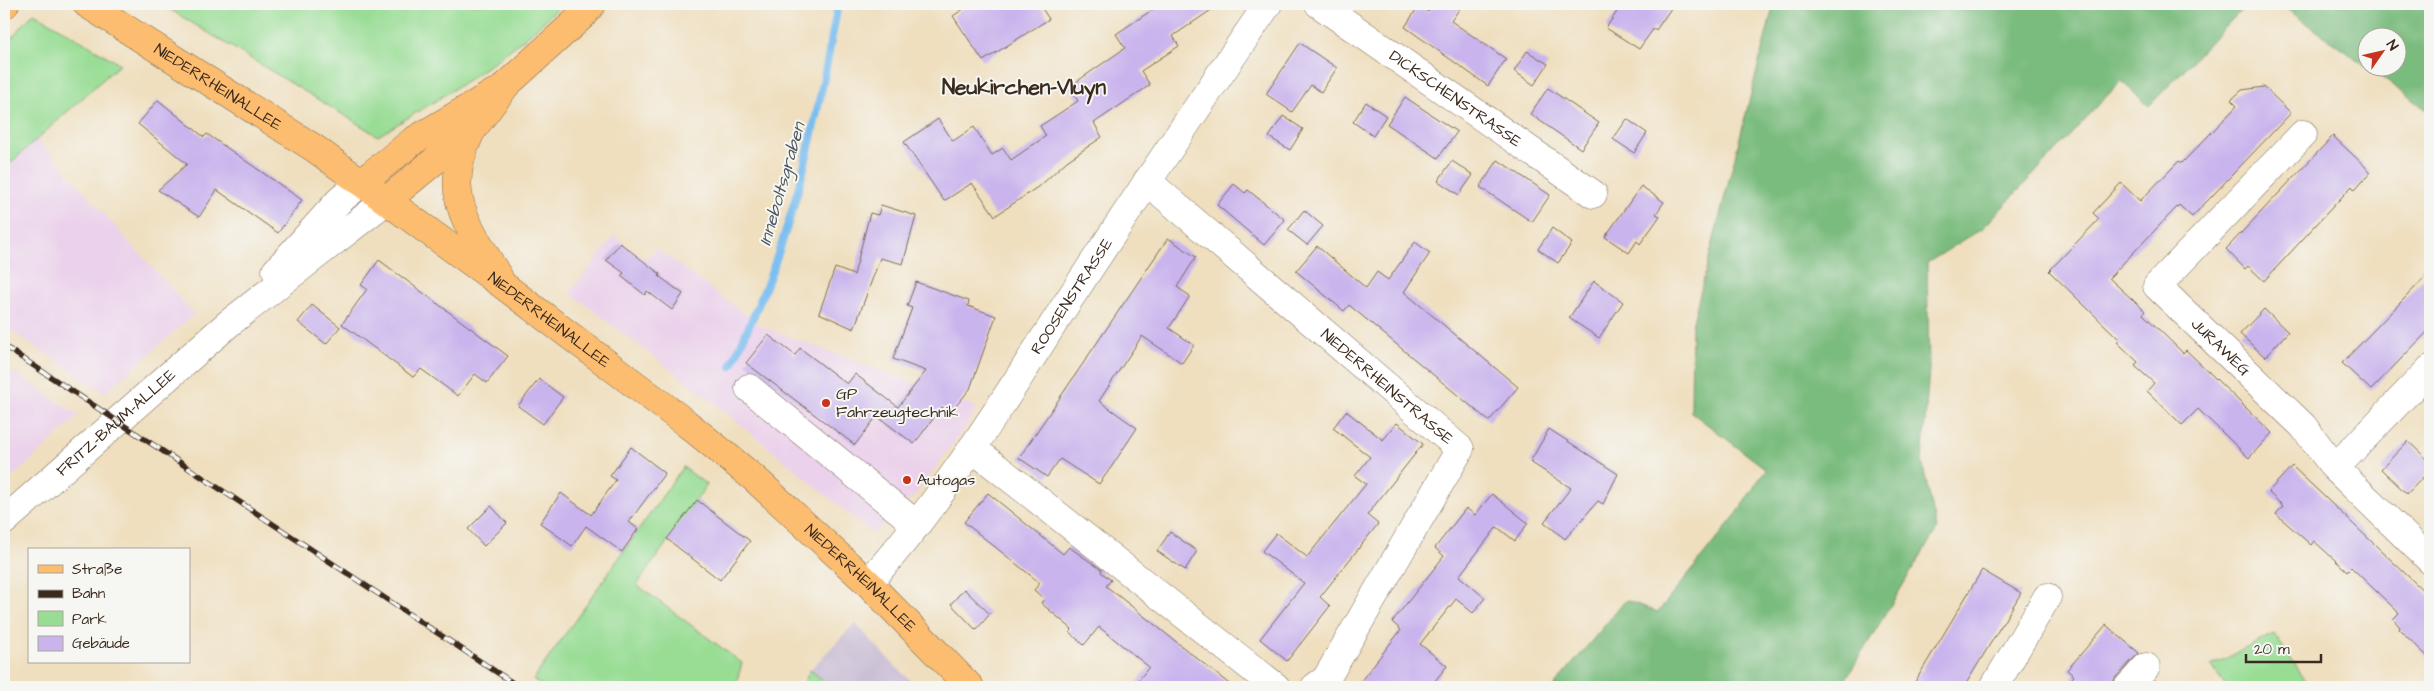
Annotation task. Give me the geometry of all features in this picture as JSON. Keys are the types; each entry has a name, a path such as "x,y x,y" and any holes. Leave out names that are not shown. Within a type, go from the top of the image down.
{"main road":[{"name":"NIEDERRHEINALLEE","path":"87,4 296,136 362,182 694,429 754,479 868,583 970,687"},
{"path":"504,286 464,216 456,190 456,171 461,153 472,130 506,86 582,16 592,4"},
{"path":"362,182 413,141 506,86"},
{"path":"387,200 472,130"}],"street":[{"name":"ROOSENSTRASSE","path":"868,583 917,525 972,448 1147,181 1268,4"},
{"name":"DICKSCHENSTRASSE","path":"1319,4 1593,194"},
{"name":"JURAWEG","path":"2304,134 2157,286 2303,426 2335,468 2430,560"},
{"name":"NIEDERRHEINSTRASSE","path":"1147,181 1460,450 1326,679 1315,687"},
{"name":"FRITZ-BAUM-ALLEE","path":"228,324 339,201 362,182"},
{"name":"FRITZ-BAUM-ALLEE","path":"4,521 228,324 387,200"},
{"path":"2335,468 2430,369"},
{"path":"749,388 917,525"},
{"path":"972,448 1276,687"},
{"path":"1994,687 2047,597"},
{"path":"2128,687 2146,667"}],"shaded area":[{"path":"37,139 194,314 105,393 4,326 4,169"},
{"path":"614,236 647,260 656,248 760,326 976,407 972,417 916,494 888,522 872,533 707,397 570,293"},
{"path":"4,366 79,416 4,485"},
{"path":"855,623 917,687 832,687 810,670"}],"green space":[{"path":"161,4 562,4 520,42 474,76 378,136"},
{"path":"1774,4 2247,4 2149,106 2121,81 1983,228 1927,263 1929,369 1922,462 1937,529 1841,687 1553,687 1626,600 1658,612 1735,516 1766,469 1691,412 1692,325"},
{"path":"2280,4 2430,4 2430,112 2382,78 2406,78 2406,28 2356,28 2356,59"},
{"path":"34,13 120,64 4,169 4,46"},
{"path":"683,467 707,485 637,585 742,663 735,687 544,687 533,680"},
{"path":"2274,634 2310,687 2227,687 2211,666"},
{"path":"810,670 832,687 802,687"}],"building":[{"path":"971,4 1039,4 1049,19 983,61 953,16"},
{"path":"1161,4 1220,4 1173,36 1179,46 1141,71 1150,85 1094,123 1102,137 1067,161 1042,184 995,216 972,183 944,201 904,142 938,119 953,141 974,127 992,155 1003,148 1011,160 1046,136 1040,126 1078,101 1069,87 1125,48 1116,34"},
{"path":"1434,4 1463,4 1451,21 1506,59 1488,86 1405,27 1419,5 1428,12"},
{"path":"1622,4 1674,4 1656,30 1654,28 1639,49 1606,28"},
{"path":"1300,43 1337,68 1321,92 1311,85 1292,112 1266,94"},
{"path":"1527,51 1548,64 1534,85 1514,71"},
{"path":"2264,87 2291,113 2192,217 2179,205 2109,278 2145,311 2143,314 2183,353 2186,350 2272,433 2249,458 2198,409 2182,425 2147,391 2154,383 2135,366 2138,362 2117,342 2119,339 2049,271 2099,219 2093,213 2121,183 2140,201 2179,161 2182,163 2237,106 2231,100 2242,90"},
{"path":"1548,88 1599,123 1581,149 1530,114"},
{"path":"1405,97 1457,132 1438,158 1387,124"},
{"path":"158,100 204,137 207,134 302,200 278,233 217,190 199,217 158,190 187,164 138,124"},
{"path":"1366,102 1386,116 1373,136 1353,122"},
{"path":"1283,116 1303,129 1290,150 1269,137"},
{"path":"1627,119 1647,133 1634,153 1613,139"},
{"path":"2333,136 2371,172 2355,190 2352,186 2264,281 2248,266 2245,269 2226,249"},
{"path":"1498,160 1550,195 1532,222 1480,187"},
{"path":"1452,161 1473,175 1459,195 1438,181"},
{"path":"1234,184 1245,193 1248,190 1285,220 1264,245 1217,205"},
{"path":"1641,186 1664,202 1656,214 1660,216 1640,244 1637,241 1629,253 1605,237"},
{"path":"881,205 916,216 903,264 880,258 854,329 819,313 835,268 854,275 870,213 878,215"},
{"path":"1304,210 1323,226 1307,245 1288,230"},
{"path":"1552,228 1572,243 1558,263 1538,249"},
{"path":"1168,238 1196,257 1177,287 1190,296 1169,328 1194,345 1182,363 1142,336 1099,401 1137,428 1112,466 1099,484 1060,459 1047,477 1019,458"},
{"path":"1415,242 1430,253 1404,292 1518,387 1489,421 1349,305 1344,311 1296,271 1317,246 1366,288 1377,272 1388,280"},
{"path":"620,243 683,294 672,310 647,291 645,295 621,276 624,273 606,260"},
{"path":"379,260 508,356 487,383 475,374 458,396 421,369 413,377 342,324 367,289 361,285"},
{"path":"2430,272 2430,329 2371,390 2342,363"},
{"path":"1594,281 1623,302 1599,338 1569,318"},
{"path":"916,282 969,301 968,306 996,316 970,389 950,413 942,407 914,444 877,416 855,445 746,363 768,335 795,355 800,348 847,384 855,374 898,407 926,371 893,359 912,308 907,306"},
{"path":"312,305 340,327 326,344 298,322"},
{"path":"2264,309 2288,332 2265,357 2240,334"},
{"path":"539,379 563,397 543,424 518,406"},
{"path":"1346,411 1383,440 1397,423 1423,444 1367,515 1378,524 1320,597 1330,606 1287,661 1260,639 1304,583 1262,551 1276,533 1307,557 1366,484 1355,476 1370,457 1333,428"},
{"path":"1549,429 1618,474 1603,504 1598,501 1565,539 1544,522 1571,488 1530,462"},
{"path":"2408,441 2430,462 2430,470 2407,494 2381,469"},
{"path":"631,447 665,473 629,522 638,529 622,552 586,526 572,546 540,523 561,493 591,515 616,480 610,476"},
{"path":"2292,466 2430,597 2430,659 2399,629 2400,627 2393,619 2399,613 2351,567 2347,571 2314,541 2311,545 2276,514 2283,506 2268,492"},
{"path":"988,493 1063,554 1069,547 1102,570 1101,572 1111,580 1106,586 1233,687 1133,687 1149,667 1099,627 1084,645 1069,632 1072,629 1041,603 1044,599 1034,590 1040,583 964,522"},
{"path":"1492,494 1528,523 1515,541 1497,527 1459,576 1485,598 1473,613 1456,599 1420,644 1447,666 1430,687 1356,687 1401,630 1392,622 1444,556 1435,548 1466,508 1475,515"},
{"path":"697,500 750,541 720,580 667,539"},
{"path":"491,506 507,523 484,546 468,529"},
{"path":"1170,532 1197,551 1185,570 1157,551"},
{"path":"1982,570 2021,593 1964,687 1912,687"},
{"path":"964,589 990,614 976,630 951,604"},
{"path":"2106,625 2139,653 2116,677 2110,687 2064,687 2074,676 2067,670"}],"waterway":[{"name":"Inneboltsgraben","path":"731,366 769,278 795,201 819,103 838,4"}],"railway":[{"path":"4,346 519,687"}],"place":[{"name":"GP Fahrzeugtechnik","path":"826,403"},
{"name":"Autogas","path":"907,480"}],"district":[{"name":"Neukirchen-Vluyn","path":"1024,87"}]}
